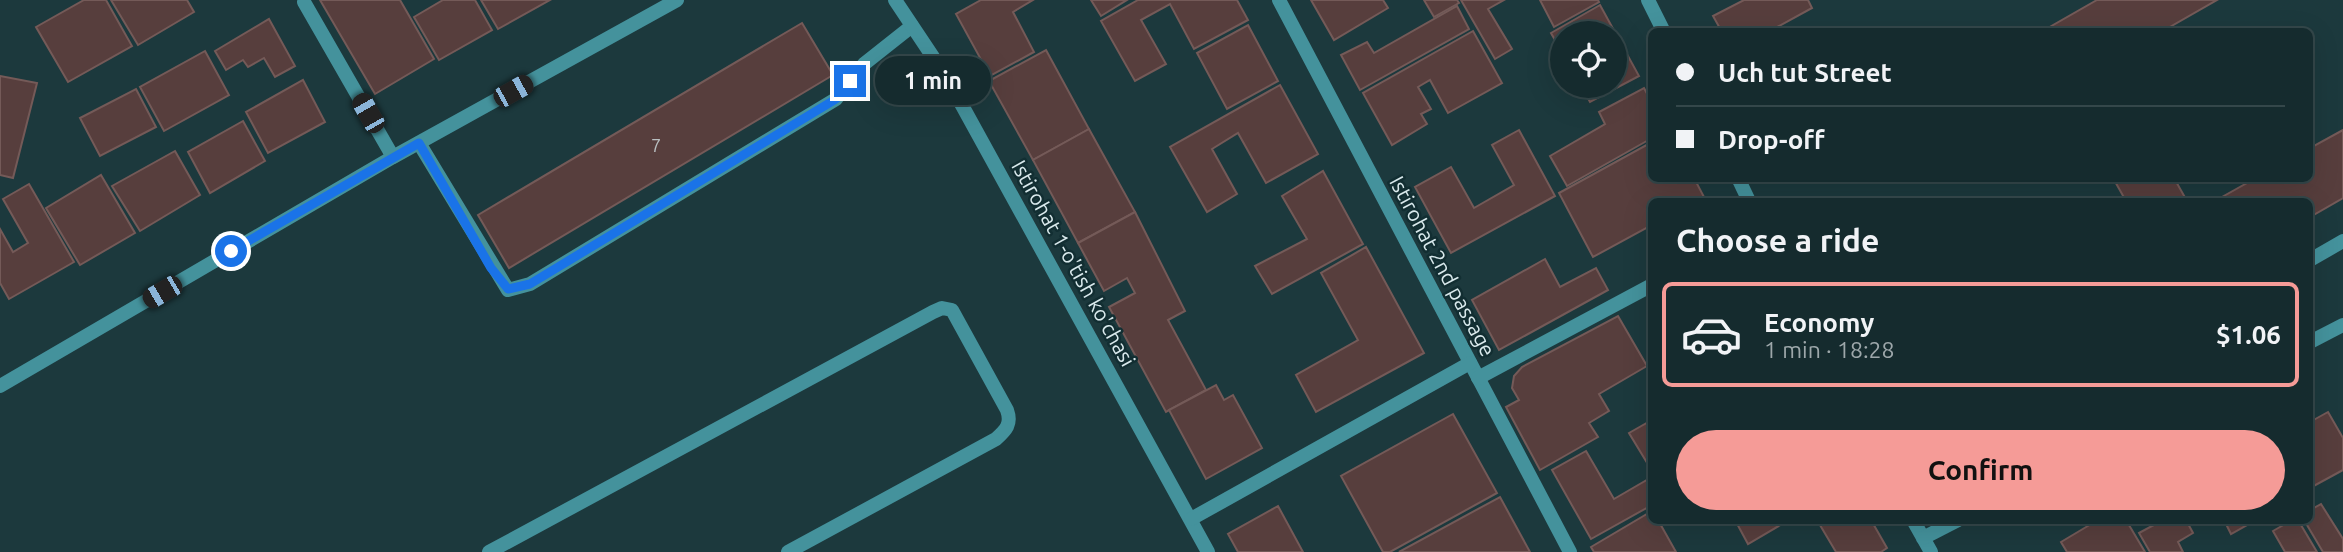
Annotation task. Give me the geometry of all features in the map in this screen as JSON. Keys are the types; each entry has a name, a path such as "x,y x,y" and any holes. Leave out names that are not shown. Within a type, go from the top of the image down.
{"street":[{"path":"0,386 393,157 677,0"},
{"name":"Istirohat 1-o'tish ko'chasi","path":"895,0 947,78 1208,552"},
{"name":"Istirohat 2nd passage","path":"1279,0 1570,552"},
{"path":"1648,0 1662,28"},
{"path":"304,2 393,157"},
{"path":"419,143 491,268 508,289 530,284 836,99 864,64 912,26"},
{"path":"1740,182 1748,198"},
{"path":"2313,258 2343,241"},
{"path":"1478,378 1648,287"},
{"path":"489,552 933,312 942,308 952,310 1007,410 1010,419 1007,429 996,439 789,552"},
{"path":"2313,340 2343,325"},
{"path":"1191,519 1470,363"},
{"path":"1915,524 1931,552"},
{"path":"1923,538 1950,524"},
{"path":"813,538 821,552"}],"building":[{"path":"84,0 106,0 132,46 68,82 36,27"},
{"path":"111,0 187,0 194,12 138,45"},
{"path":"320,0 400,0 434,59 375,94"},
{"path":"443,0 475,0 492,30 439,60 414,17"},
{"path":"481,0 550,0 498,29"},
{"path":"981,0 1033,0 1013,12 1034,52 990,76 956,14"},
{"path":"1091,0 1127,0 1101,16"},
{"path":"1138,0 1237,0 1248,20 1194,49 1170,4 1141,20 1166,64 1135,81 1101,21"},
{"path":"1311,0 1383,0 1388,8 1334,40"},
{"path":"1424,0 1457,0 1459,3 1434,17"},
{"path":"1461,0 1504,0 1488,9 1512,49 1495,59"},
{"path":"1540,0 1599,2 1565,21 1551,21"},
{"path":"1744,0 1808,0 1812,8 1775,28 1720,28 1713,16"},
{"path":"2097,0 2217,0 2168,28 2048,28"},
{"path":"1600,5 1609,21 1572,21"},
{"path":"1457,6 1469,29 1360,90 1341,55 1367,42 1374,53"},
{"path":"269,19 295,66 275,77 264,58 248,67 243,60 226,70 215,51"},
{"path":"802,23 833,75 509,268 478,215"},
{"path":"1248,25 1278,81 1227,109 1197,53"},
{"path":"1473,31 1502,83 1448,113 1430,80 1418,87 1431,109 1421,114 1427,124 1392,145 1363,93"},
{"path":"1046,50 1089,129 1033,160 989,81"},
{"path":"205,51 229,95 164,131 140,87"},
{"path":"1627,54 1639,76 1627,82"},
{"path":"0,76 37,83 13,178 0,175"},
{"path":"303,80 325,122 268,153 246,112"},
{"path":"1280,85 1318,154 1266,183 1238,133 1212,149 1237,194 1207,212 1170,147"},
{"path":"1644,88 1648,96 1648,140 1567,186 1550,156 1605,124 1599,112"},
{"path":"136,89 156,127 100,156 80,118"},
{"path":"243,121 265,161 210,193 188,152"},
{"path":"1089,129 1135,212 1078,243 1033,160"},
{"path":"1519,130 1555,196 1451,253 1415,187 1451,167 1474,208 1514,185 1492,145"},
{"path":"2343,130 2343,198 2313,215 2313,198 2220,198 2249,182 2313,182 2313,146"},
{"path":"1648,144 1648,182 1696,182 1704,197 1648,198 1648,227 1593,257 1559,193"},
{"path":"175,151 200,195 140,231 112,186"},
{"path":"1323,171 1363,244 1272,294 1255,266 1307,239 1282,196"},
{"path":"101,175 135,233 80,265 46,208"},
{"path":"2115,182 2176,182 2185,198 2124,198"},
{"path":"29,184 74,262 9,299 0,283 0,229 13,252 28,243 3,199"},
{"path":"1135,212 1185,311 1168,320 1206,390 1166,412 1109,307 1135,293 1127,278 1104,291 1078,243"},
{"path":"1366,247 1424,353 1316,412 1296,375 1358,340 1321,273"},
{"path":"1545,259 1560,287 1596,268 1608,290 1499,350 1472,300"},
{"path":"1618,316 1647,366 1599,394 1609,411 1589,423 1598,437 1540,470 1506,407 1519,400 1512,388 1514,376 1522,367"},
{"path":"1216,385 1224,400 1233,395 1262,448 1206,479 1169,410"},
{"path":"2328,412 2343,438 2343,470 2313,486 2313,420"},
{"path":"1453,414 1497,493 1390,552 1383,552 1341,476"},
{"path":"1648,422 1648,464 1629,433"},
{"path":"1586,451 1614,499 1648,479 1648,507 1591,539 1552,470"},
{"path":"1500,497 1530,552 1399,552"},
{"path":"2321,504 2343,539 2343,552 2323,552 2306,524 2313,524 2313,508"},
{"path":"1278,506 1303,552 1238,552 1228,534"},
{"path":"1648,513 1648,524 1660,524 1676,552 1594,552 1591,547"},
{"path":"1737,524 1782,524 1748,544"},
{"path":"1819,524 1873,524 1887,548 1881,552 1836,552"},
{"path":"2091,524 2128,524 2145,552 2067,552 2061,542"},
{"path":"2156,524 2188,524 2193,533 2178,542 2183,552 2150,552 2139,533"},
{"path":"2226,524 2249,524 2231,534"},
{"path":"2285,524 2300,524 2317,552 2285,552 2273,531"}],"route":[{"path":"231,251 419,143 491,268 508,289 530,284 836,99 850,81"}]}
